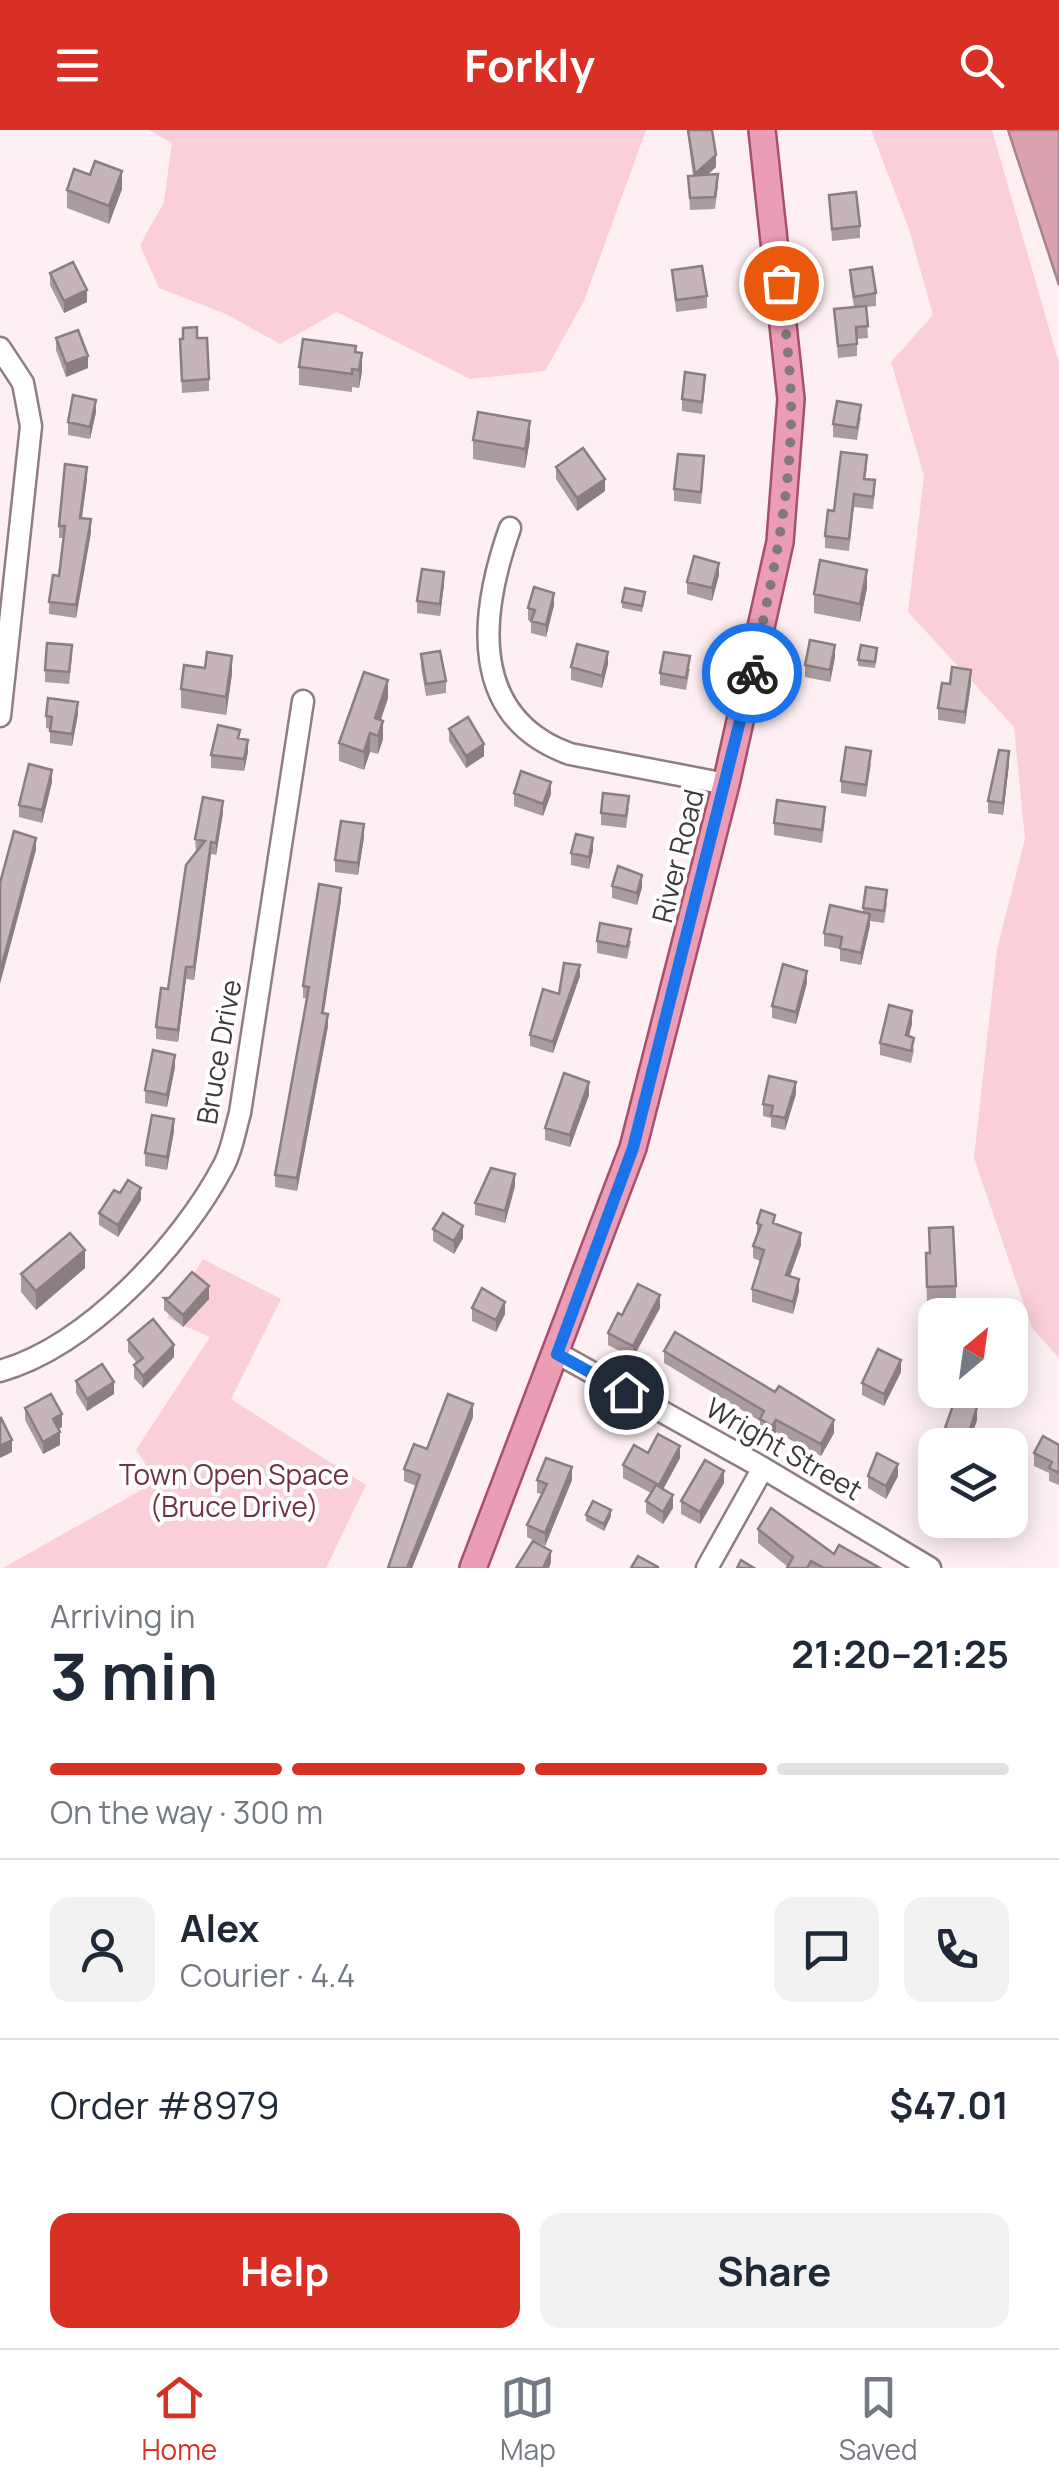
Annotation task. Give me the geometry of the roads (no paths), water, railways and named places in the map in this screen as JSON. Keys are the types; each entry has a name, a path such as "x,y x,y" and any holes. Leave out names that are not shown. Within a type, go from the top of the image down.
{"main road":[{"name":"River Road","path":"473,1568 633,1148 726,784 780,542 791,399 762,130"}],"street":[{"path":"0,348 23,383 31,426 0,716"},
{"path":"510,528 494,573 488,636 496,690 514,717 552,748 570,754 726,784"},
{"name":"Bruce Drive","path":"0,1371 27,1363 73,1336 130,1288 224,1164 240,1113 303,701"},
{"name":"Wright Street","path":"557,1354 763,1468 930,1567"},
{"path":"707,1568 763,1468"}],"park label":[{"name":"Town Open Space (Bruce Drive)","path":"234,1491"}]}
